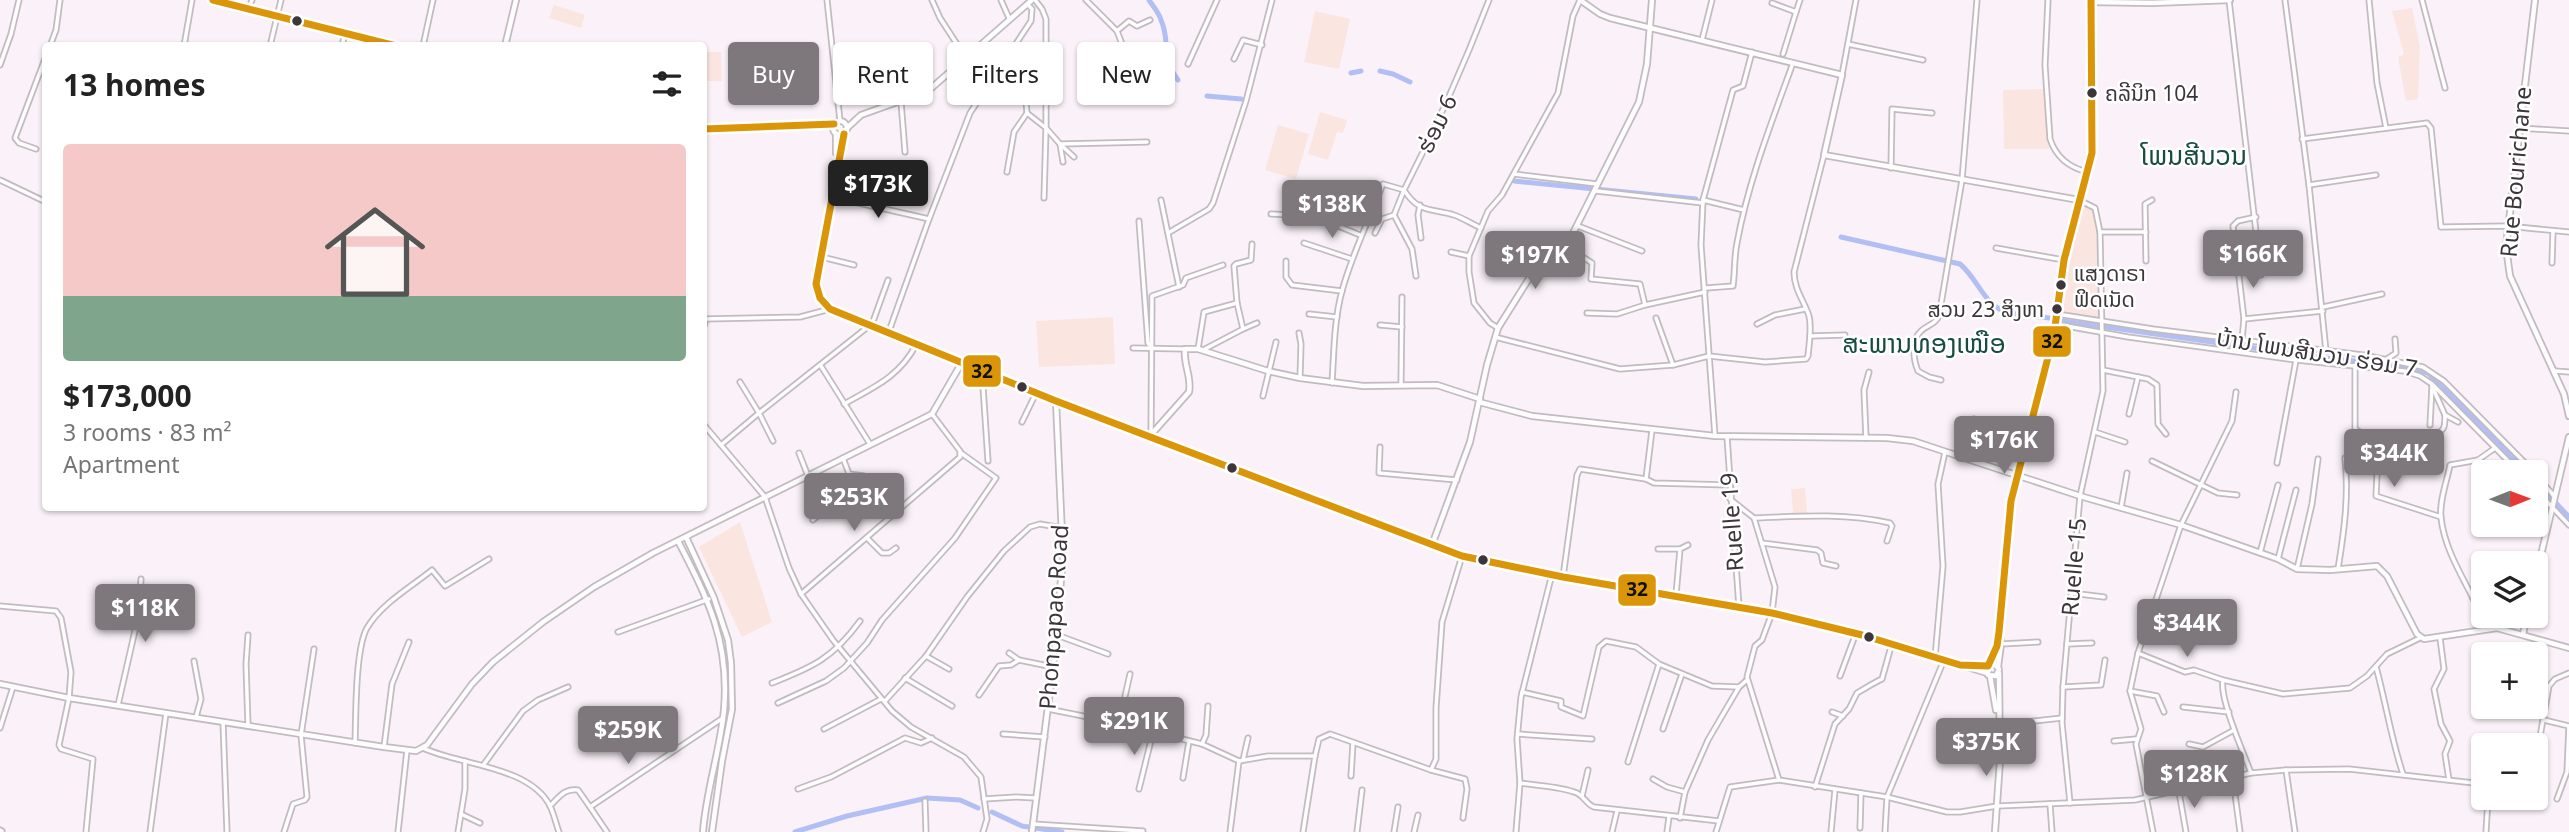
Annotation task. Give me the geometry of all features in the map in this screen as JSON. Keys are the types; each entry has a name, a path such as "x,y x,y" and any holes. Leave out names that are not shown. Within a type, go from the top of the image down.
{"street":[{"path":"0,65 19,0"},
{"path":"52,42 60,0"},
{"path":"185,42 192,0"},
{"path":"213,0 379,42"},
{"path":"249,8 252,0"},
{"path":"271,42 281,0"},
{"path":"424,42 433,0"},
{"path":"506,42 516,0"},
{"path":"827,0 841,121 845,131"},
{"path":"932,0 956,42"},
{"path":"1001,0 1009,18"},
{"path":"984,42 1009,18 1034,0 1046,19 1046,42"},
{"path":"1086,0 1116,30 1121,42"},
{"path":"1188,64 1217,0"},
{"path":"1168,233 1209,209 1213,203 1262,45 1272,0"},
{"name":"ຮ່ອມ 6","path":"1394,215 1458,79 1489,0"},
{"path":"1498,328 1490,323 1474,303 1469,256 1488,211 1502,195 1559,93 1573,16 1580,0 1600,15 1842,75"},
{"path":"1432,545 1470,442 1498,328 1530,277 1566,246 1639,102 1647,64 1652,0"},
{"path":"1702,40 1711,0"},
{"path":"1783,54 1800,0"},
{"path":"1495,338 1620,369 1672,365 1709,356 1765,362 1806,359 1810,336 1809,318 1796,286 1794,272 1824,155 1856,0"},
{"path":"1941,380 1925,376 1918,371 1914,350 1918,335 1933,325 1939,316 1962,180 1977,0"},
{"path":"2048,0 2045,65 2050,139 2064,160 2078,170 2088,172"},
{"path":"1999,724 1988,675 1999,632 2006,535 2017,474 2055,324 2064,260 2094,142 2091,1 2230,0 2261,275"},
{"path":"2285,0 2309,185 2326,351"},
{"path":"2369,0 2377,83 2386,128"},
{"path":"2422,0 2445,88"},
{"name":"Rue Bourichane","path":"2535,0 2506,247 2510,275 2564,394 2569,416"},
{"path":"1772,3 1797,12"},
{"path":"888,334 970,113 1031,21 1032,9 1027,4"},
{"path":"1116,30 1129,21 1137,26 1150,20"},
{"path":"343,42 345,33"},
{"path":"1234,59 1243,40 1262,45"},
{"path":"1848,44 1923,60"},
{"path":"1715,436 1701,245 1703,202 1733,90 1743,86 1752,52"},
{"path":"1587,313 1617,314 1705,290 1733,286 1736,245 1744,210 1793,63"},
{"path":"36,149 19,143 15,138 42,67"},
{"path":"933,87 947,75"},
{"path":"837,161 834,129 841,121 892,105"},
{"path":"901,105 905,152"},
{"path":"1007,172 1014,132 1027,113 1026,105"},
{"path":"1044,198 1045,105"},
{"path":"1891,168 1892,109 1932,113"},
{"path":"1027,113 1074,157"},
{"path":"862,115 845,131 820,257 817,294 822,304 830,309 1056,401 1462,555 1552,574 1772,613 1892,643 1968,666 1994,677 1998,670"},
{"path":"2302,139 2430,124 2441,227 2507,226 2569,232"},
{"path":"707,129 817,126 845,131"},
{"path":"2519,128 2569,131"},
{"path":"1060,144 1147,142"},
{"path":"1060,144 1063,162"},
{"path":"1824,155 2079,200 2095,208 2100,232 2146,232"},
{"path":"1514,174 1599,185"},
{"path":"2309,185 2376,175"},
{"path":"0,180 42,200"},
{"path":"1332,383 1337,317 1342,291 1360,235 1383,184 1404,190 1409,198 1430,212 1452,214 1481,228"},
{"path":"1595,191 1703,202 1744,210"},
{"path":"832,197 929,219"},
{"path":"1161,200 1179,287"},
{"path":"2147,261 2146,204 2152,200"},
{"path":"1420,205 1418,215 1422,238"},
{"path":"1271,214 1314,216 1360,235"},
{"path":"1375,233 1382,219 1394,215 1412,249 1416,276"},
{"path":"2242,340 2244,319 2233,226 2238,221 2256,217"},
{"path":"1139,221 1148,343 1152,349"},
{"path":"1578,226 1642,251"},
{"path":"2553,231 2553,263"},
{"name":"Ruelle 15","path":"2070,803 2062,718 2063,687 2080,496 2103,391 2100,232"},
{"path":"1304,243 1352,260"},
{"path":"1243,329 1237,303 1235,265 1251,260 1252,244"},
{"path":"1566,246 1593,265 1591,279 1640,284 1645,305"},
{"path":"1996,248 2064,260"},
{"path":"1451,252 1469,256"},
{"path":"820,257 853,265"},
{"path":"1286,261 1286,277 1292,285 1342,291"},
{"path":"1150,435 1152,296 1183,285 1186,278 1223,265"},
{"path":"721,445 870,327 888,280"},
{"path":"2244,319 2323,309 2382,295"},
{"path":"1401,385 1402,297"},
{"path":"1200,350 1204,312 1237,303"},
{"path":"707,319 800,317 830,309"},
{"path":"1757,324 1775,315 1805,309"},
{"name":"ບ້ານ ໂພນສີນວນ ຮ່ອມ 7","path":"2057,312 2423,367 2435,373 2521,460"},
{"path":"1308,314 1337,317"},
{"path":"1656,318 1672,365"},
{"path":"1200,350 1257,323"},
{"path":"2055,324 2296,360 2404,371 2420,376 2432,384 2507,460"},
{"path":"1380,325 1402,327"},
{"path":"1299,333 1300,378"},
{"path":"1810,336 1845,335"},
{"path":"2382,369 2385,360 2396,353 2395,339"},
{"path":"1264,396 1276,342"},
{"path":"844,404 887,380 904,366 916,345"},
{"path":"1133,348 1200,350 1268,371 1332,383 1447,387 1480,401 1532,416 1727,437 1913,441 2080,496 2181,525 2278,559 2297,569 2338,569 2370,565 2382,569 2420,638"},
{"path":"1150,435 1189,391 1185,349"},
{"path":"2277,463 2296,360"},
{"path":"423,748 472,684 513,645 594,587 678,541 932,414 961,364"},
{"path":"821,366 870,445"},
{"path":"2356,366 2355,420 2356,429 2360,432"},
{"path":"2103,369 2138,377 2157,385 2158,424 2166,434"},
{"path":"2552,371 2569,372"},
{"path":"982,372 988,461"},
{"path":"1866,438 1864,390 1869,372"},
{"path":"2129,414 2138,377"},
{"path":"740,382 773,441"},
{"path":"2432,384 2445,415 2442,432 2432,435"},
{"path":"2430,425 2432,384"},
{"path":"2153,832 2136,738 2141,729 2130,691 2138,653 2181,525 2232,421 2236,392"},
{"path":"1022,422 1036,393"},
{"name":"Phonpapao Road","path":"1032,827 1057,635 1063,558 1056,401"},
{"path":"778,703 826,681 850,661 867,643 881,620 955,538 996,478 961,453 932,414"},
{"path":"2445,415 2458,422"},
{"path":"1974,419 1996,432 2026,441"},
{"path":"707,429 765,497 789,568 801,594 850,661 883,700 911,727 964,757 981,777 987,819 983,832"},
{"path":"1646,479 1652,430"},
{"path":"2095,432 2125,442"},
{"name":"Ruelle 19","path":"1727,437 1739,607"},
{"path":"2541,551 2569,437"},
{"path":"2372,442 2372,468 2377,475 2376,496 2441,517"},
{"path":"1380,447 1379,472 1457,480"},
{"path":"2478,460 2495,448"},
{"path":"1935,657 1943,548 1938,484 1945,450"},
{"path":"799,453 822,514 813,520"},
{"path":"801,594 959,458 961,453"},
{"path":"843,458 849,474 864,476 878,501"},
{"path":"2338,569 2344,534 2347,486 2345,458"},
{"path":"2297,569 2312,505 2318,459"},
{"path":"2152,461 2222,494 2237,495"},
{"path":"2471,461 2450,465 2441,517 2448,549 2471,594"},
{"path":"1563,576 1578,471 1583,469 1654,482 1729,485"},
{"path":"2121,508 2127,472"},
{"path":"2260,553 2278,485"},
{"name":"ບ້ານ ໂພນສີນວນ ຮ່ອມ 7","path":"2548,489 2554,496"},
{"path":"2278,559 2296,490"},
{"path":"1730,499 1754,518 1775,587 1772,613 1762,640 1755,646 1747,680 1779,780"},
{"path":"2548,504 2569,525"},
{"path":"820,505 835,508"},
{"path":"1754,518 1840,515 1864,517 1890,523 1892,526 1887,541"},
{"path":"824,729 883,700 926,656 967,597 1004,551 1030,527 1040,524 1062,528"},
{"path":"686,537 715,598 728,640 731,663 732,709 712,832"},
{"path":"867,538 882,553 889,553 896,548"},
{"path":"678,541 709,599 724,663 723,718 703,832"},
{"path":"1762,543 1817,550 1821,553 1823,563 1836,566"},
{"path":"1658,549 1680,549 1688,545"},
{"path":"1676,595 1680,549"},
{"path":"1431,770 1436,759 1436,708 1442,622 1462,555"},
{"path":"355,743 357,685 363,644 365,631 373,620 432,570 445,586 489,559"},
{"path":"1516,832 1520,783 1518,734 1522,692 1552,574"},
{"path":"118,705 139,613 141,579"},
{"path":"2071,593 2104,597"},
{"path":"618,632 709,599"},
{"path":"2154,603 2209,611"},
{"path":"0,606 59,613 69,658 69,698 59,747 61,750 90,757 94,765 86,832"},
{"path":"772,683 817,665 839,646 860,621"},
{"path":"2138,653 2185,672 2194,670 2223,680 2283,694 2304,694 2355,686 2387,654 2420,638 2428,640 2486,628 2503,629 2569,648"},
{"path":"2523,634 2524,628"},
{"path":"1996,832 2000,760 1999,632"},
{"path":"1840,676 1856,633"},
{"path":"248,635 248,726"},
{"path":"1057,635 1108,654"},
{"path":"2440,638 2444,669 2434,689 2441,724 2450,741 2445,754 2449,780"},
{"path":"384,747 392,684 409,642"},
{"path":"1522,692 1561,701 1561,707 1583,716 1601,642 1636,647 1659,664 1712,686 1739,687"},
{"path":"2001,644 2038,642"},
{"path":"1815,787 1835,724 1857,693 1868,688 1872,682 1882,679 1892,643"},
{"path":"2067,644 2092,643"},
{"path":"284,832 293,804 307,797 301,734 314,649"},
{"path":"1009,653 1019,660 1053,667"},
{"path":"926,656 950,669"},
{"path":"979,695 999,666 1012,665 1019,660"},
{"path":"1885,832 1887,797 1944,660"},
{"path":"2063,687 2101,685 2105,660"},
{"path":"194,661 201,699 196,717"},
{"path":"1628,762 1659,664"},
{"path":"1968,666 1989,666 1998,670"},
{"path":"2376,667 2385,698 2390,735 2403,774"},
{"path":"2541,733 2551,682 2569,673"},
{"path":"1118,723 1130,674"},
{"path":"1663,729 1682,674"},
{"path":"905,678 952,706"},
{"path":"1680,818 1685,792 1708,740 1739,687 1747,680"},
{"path":"2223,680 2229,712 2251,774"},
{"path":"0,684 69,698 355,743 407,750 423,748 483,765 521,780 539,792 550,806 559,832"},
{"path":"0,728 13,687"},
{"path":"483,765 523,711 538,700 568,687"},
{"path":"2130,691 2157,696 2164,712"},
{"path":"1202,744 1206,735 1208,706"},
{"path":"2183,707 2229,712"},
{"path":"1048,709 1202,744 1241,760 1268,756 1315,756"},
{"path":"1832,712 1843,716"},
{"path":"150,832 166,713"},
{"path":"590,807 723,718"},
{"path":"2025,722 2062,718"},
{"path":"2544,720 2569,726 2567,772 2557,799"},
{"path":"223,722 228,832"},
{"path":"2189,744 2203,747 2235,729"},
{"path":"1139,789 1153,732"},
{"path":"1003,734 1045,737"},
{"path":"1303,832 1319,739 1327,734 1465,779 1467,789 1463,818"},
{"path":"1518,734 1592,739"},
{"path":"799,789 831,777 905,738 921,743 932,738"},
{"path":"1230,832 1241,760 1248,738"},
{"path":"2114,740 2136,738"},
{"path":"1183,778 1189,741"},
{"path":"1351,776 1353,743"},
{"path":"398,832 407,750"},
{"path":"458,832 466,761"},
{"path":"1716,832 1730,787 1779,780 1887,797 1947,812 1974,811 1997,806 2146,799 2251,774 2286,770 2349,769 2471,783"},
{"path":"1582,796 1588,770"},
{"path":"2286,770 2295,832"},
{"path":"2233,778 2239,832"},
{"path":"1653,779 1667,787 1685,792"},
{"path":"1520,783 1564,789 1582,796 1588,805 1617,811 1719,821"},
{"path":"550,806 566,791 579,790 607,832"},
{"path":"1357,832 1362,790"},
{"path":"1831,832 1835,790"},
{"path":"2179,792 2186,832"},
{"path":"1860,828 1861,793"},
{"path":"984,799 1036,798"},
{"path":"925,801 926,832"},
{"path":"2050,804 2052,832"},
{"path":"1394,832 1398,807"},
{"path":"2486,832 2487,810"},
{"path":"1612,832 1617,811"},
{"path":"461,814 480,823"},
{"path":"1414,832 1418,816"},
{"path":"1667,832 1669,817"},
{"path":"1032,827 1143,831"}],"shaded area":[{"path":"554,5 585,15 581,28 549,18"},
{"path":"2412,8 2420,47 2418,99 2406,101 2398,57 2404,54 2392,11"},
{"path":"1315,11 1350,19 1339,69 1304,62"},
{"path":"707,52 721,52 722,81 707,81"},
{"path":"2045,89 2049,149 2004,149 2003,90"},
{"path":"1320,112 1347,120 1343,133 1337,132 1328,160 1308,154"},
{"path":"1278,125 1309,134 1296,179 1265,170"},
{"name":"ສວນ 23 ສິງຫາ","path":"2079,200 2093,206 2098,215 2102,320 2057,314 2059,289"},
{"path":"1113,317 1115,364 1039,367 1036,321"},
{"path":"1805,488 1807,513 1793,514 1791,489"},
{"path":"740,522 772,622 742,637 699,547"}],"waterway":[{"path":"1149,0 1164,28 1169,64 1178,80"},
{"path":"1351,73 1361,71"},
{"path":"1380,71 1410,82"},
{"path":"1207,96 1241,99"},
{"path":"1514,181 1696,199"},
{"path":"1841,237 1960,264 1996,307 2010,313 2049,318"},
{"path":"2063,321 2325,358 2405,366 2428,373 2515,460"},
{"path":"2548,495 2569,517"},
{"path":"795,832 847,816 927,798 960,800 978,808"},
{"path":"992,812 1022,826 1062,832"}],"transit line":[{"name":"32","path":"213,0 380,42"},
{"name":"32","path":"844,134 816,284 820,298 830,309 1056,401 1462,556 1563,577 1772,613 1862,635 1960,665 1988,666 1997,646 1999,632 2011,501 2054,334 2064,260 2092,153 2091,0"},
{"name":"32","path":"707,129 834,124"}],"place":[{"name":"ຄລີນິກ 104","path":"2092,93"},
{"name":"ແສງດາຣາ ຟິດເນັດ","path":"2061,285"},
{"name":"ສວນ 23 ສິງຫາ","path":"2057,309"}],"district":[{"name":"ໂພນສີນວນ","path":"2194,156"},
{"name":"ສະພານທອງເໝືອ","path":"1924,344"}]}
